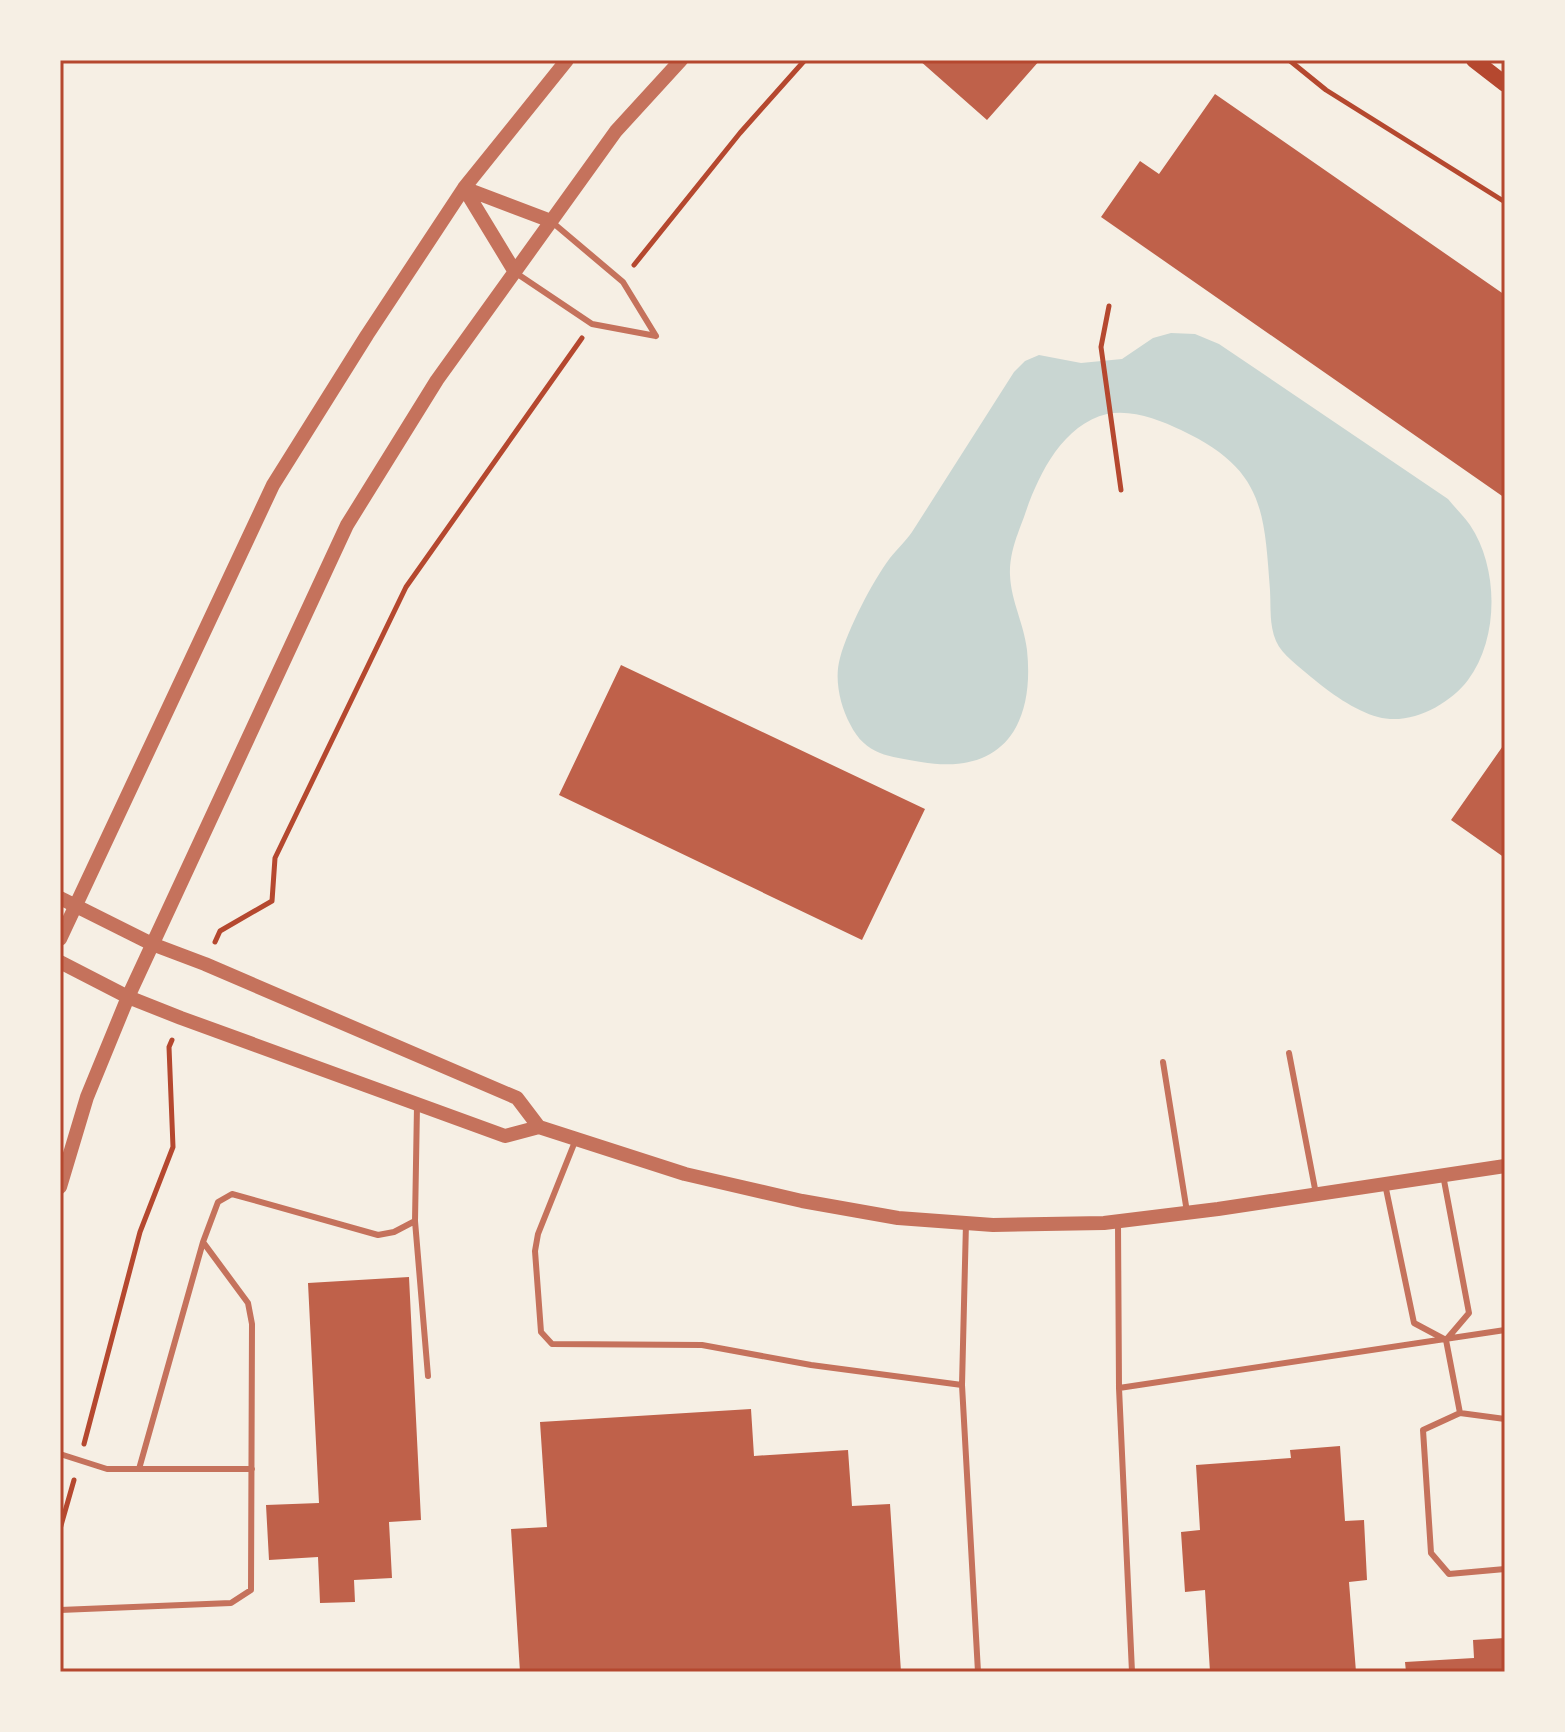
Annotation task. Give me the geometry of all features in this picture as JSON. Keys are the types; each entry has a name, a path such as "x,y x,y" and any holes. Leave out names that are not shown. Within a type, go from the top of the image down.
{"main road":[{"path":"1474,60 1505,84"}],"street":[{"path":"60,939 273,485 464,188 567,60"},
{"path":"60,1187 87,1097 128,997 347,525 437,380 551,221 616,131 681,60"},
{"path":"464,188 551,221"},
{"path":"464,188 515,272"},
{"path":"60,898 152,944 517,1098 539,1127"},
{"path":"60,962 128,997 181,1018 505,1136 539,1127 685,1174 802,1201 898,1218 993,1225 1118,1221 1505,1166"}],"lane":[{"path":"515,272 592,324 656,336 623,282 551,221"},
{"path":"1289,1053 1316,1194"},
{"path":"1163,1062 1187,1212"},
{"path":"417,1104 415,1221 428,1376"},
{"path":"576,1139 538,1234 535,1251 541,1332 552,1344 702,1345 811,1365 962,1385"},
{"path":"1443,1175 1469,1313 1446,1340"},
{"path":"1385,1184 1414,1323 1446,1340"},
{"path":"139,1469 203,1242 218,1202 232,1194 378,1235 394,1232 415,1221"},
{"path":"1118,1221 1119,1388 1132,1672"},
{"path":"966,1223 962,1385 978,1672"},
{"path":"60,1610 231,1603 251,1590 252,1324 248,1303 203,1242"},
{"path":"1119,1388 1505,1330"},
{"path":"1446,1340 1460,1413"},
{"path":"1505,1419 1460,1413 1423,1430 1431,1553 1449,1574 1505,1569"},
{"path":"60,1454 107,1469 252,1469"}],"path":[{"path":"623,282 711,168 805,60"},
{"path":"1289,60 1326,90 1505,202"},
{"path":"1109,306 1101,347 1121,490"},
{"path":"205,964 220,931 272,901 275,858 406,587 592,324"},
{"path":"60,1529 140,1232 173,1147 169,1047 181,1018"}],"shaded area":[{"path":"1171,333 1195,334 1219,344 1448,499 1465,518 1480,542 1492,603 1485,645 1468,680 1440,705 1403,719 1369,714 1326,689 1287,656 1276,641 1271,622 1268,561 1261,514 1244,476 1229,460 1181,430 1146,416 1107,414 1076,429 1053,455 1036,486 1016,538 1010,575 1027,650 1028,677 1018,723 1007,740 992,753 973,761 949,764 899,758 871,749 856,735 841,700 838,674 844,646 876,580 912,532 1014,372 1025,361 1039,355 1081,363 1122,359 1153,338"}],"building":[{"path":"919,60 1040,60 987,120"},
{"path":"1215,94 1505,295 1505,498 1101,217 1140,161 1159,174"},
{"path":"621,665 925,809 862,940 559,795"},
{"path":"1505,743 1505,858 1451,820"},
{"path":"409,1277 421,1520 389,1522 392,1578 354,1580 355,1602 320,1603 318,1557 269,1560 266,1505 319,1503 308,1283"},
{"path":"751,1409 754,1456 848,1450 852,1506 890,1504 901,1672 520,1672 511,1529 547,1527 540,1422"},
{"path":"1340,1446 1345,1521 1364,1520 1367,1580 1349,1582 1356,1672 1210,1672 1205,1590 1185,1592 1181,1532 1200,1530 1196,1465 1291,1458 1290,1450"},
{"path":"1505,1638 1505,1672 1406,1672 1405,1662 1474,1658 1473,1640"}]}
